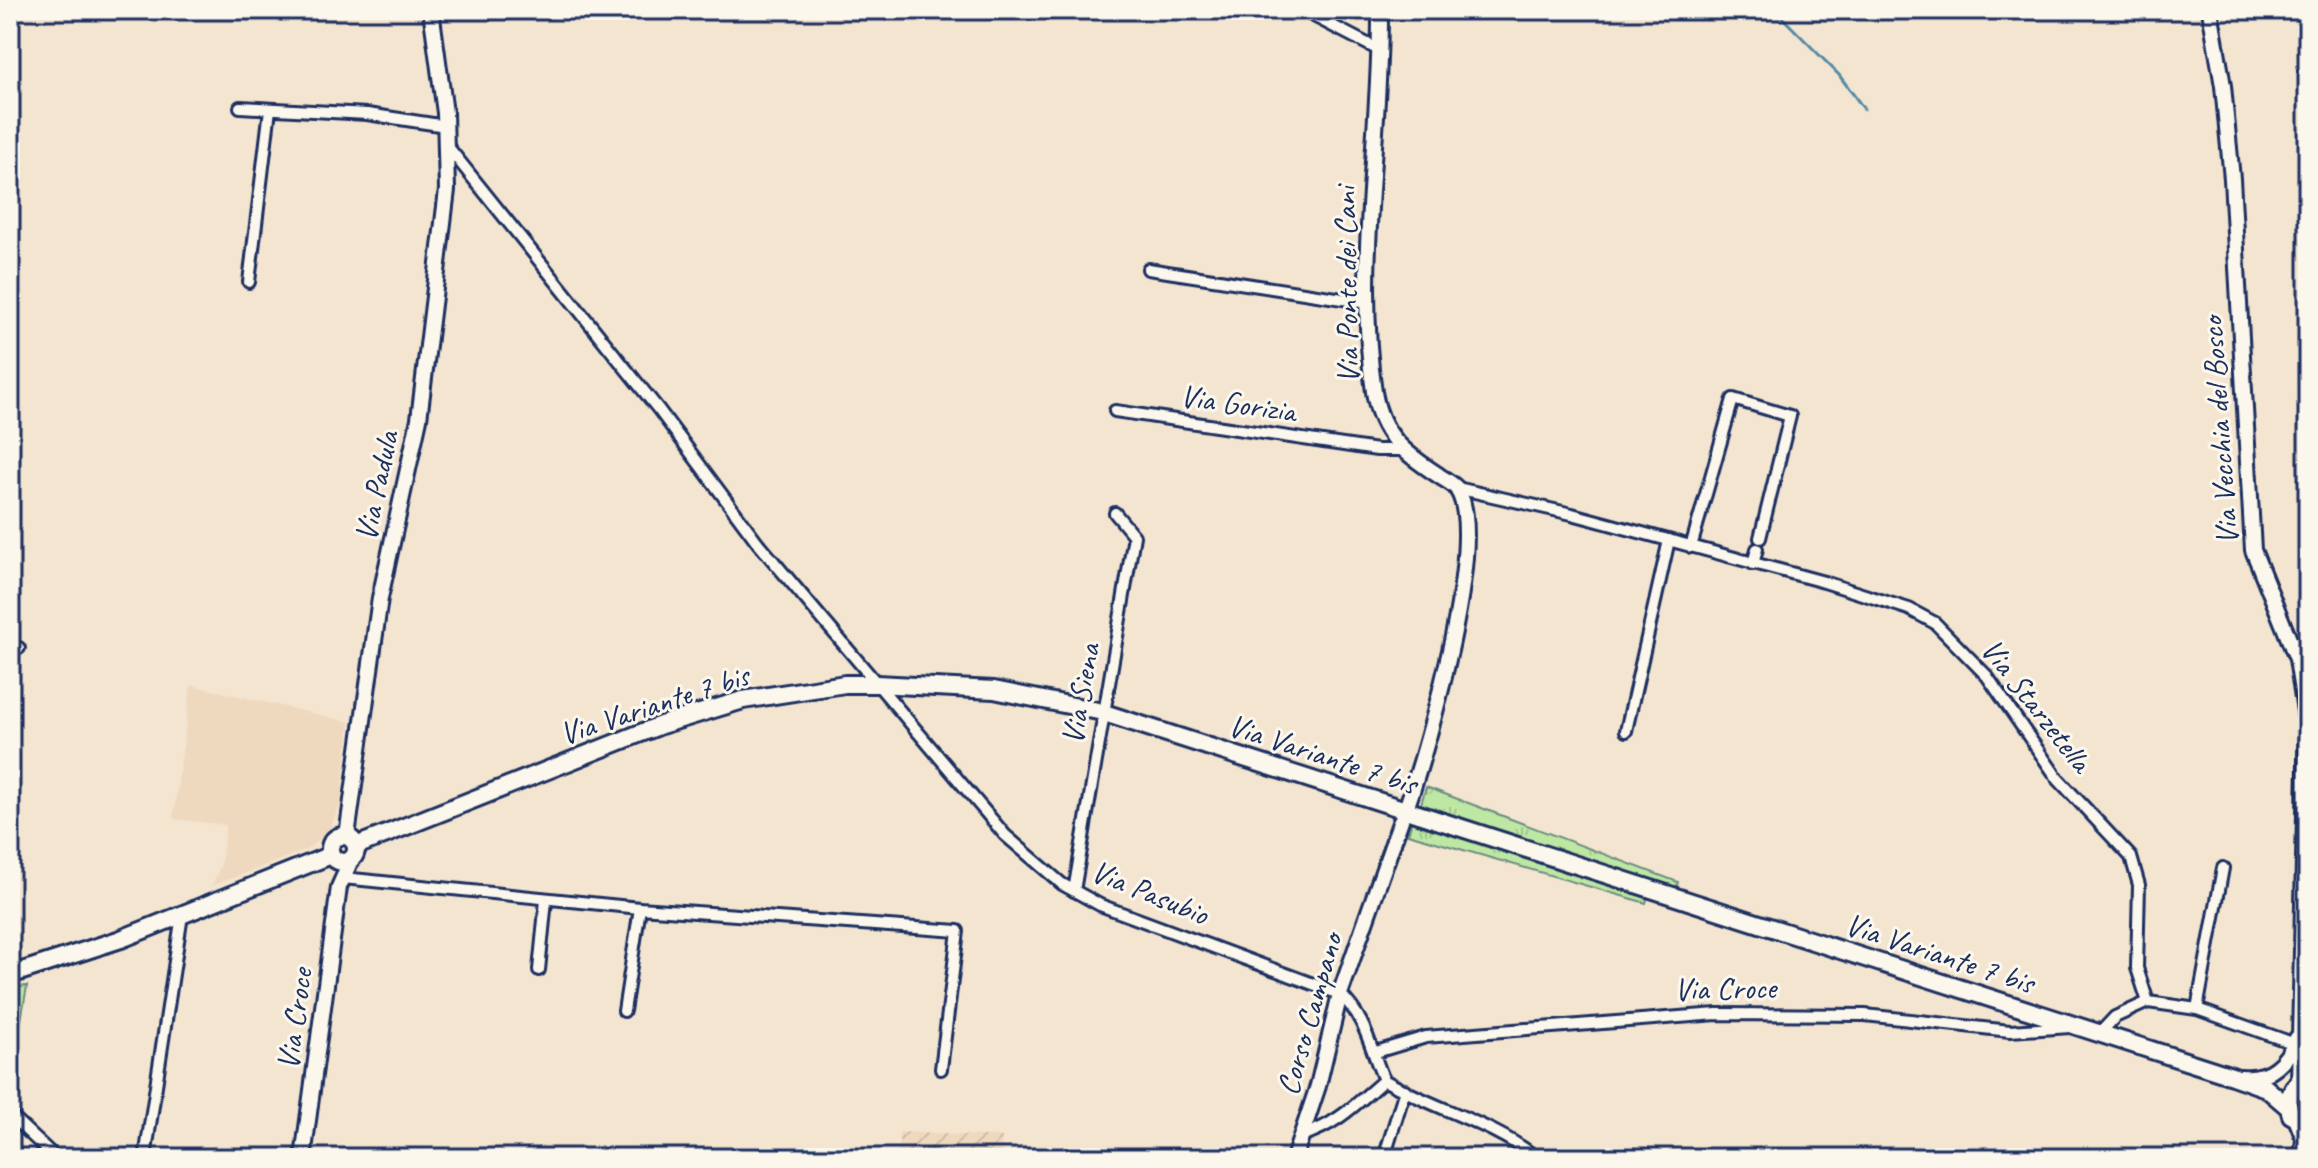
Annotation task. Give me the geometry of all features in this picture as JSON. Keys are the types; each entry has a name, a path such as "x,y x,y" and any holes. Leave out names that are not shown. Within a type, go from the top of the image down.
{"main road":[{"name":"Via Padula","path":"351,848 380,598 419,419 447,190 448,147 431,10"},
{"name":"Via Ponte dei Cani","path":"1380,10 1369,303 1378,409 1388,435 1400,450 1457,488"},
{"name":"Via Vecchia del Bosco","path":"2210,10 2223,86 2232,179 2253,550 2297,659 2306,710 2297,1041 2301,1084"},
{"path":"1408,803 1428,745 1465,569 1466,515 1457,488"},
{"name":"Via Variante 7 bis","path":"351,848 564,762 702,711 790,691 845,684 994,690 1103,712 2232,1076 2266,1088 2296,1116"},
{"name":"Corso Campano","path":"1294,1158 1303,1135 1340,994 1401,820"},
{"path":"331,843 351,848 340,862 332,857 331,843"},
{"name":"Via Croce","path":"303,1158 341,883 351,848"},
{"path":"10,975 182,915 332,857"},
{"name":"Via Croce","path":"332,857 341,883"},
{"name":"Via Vecchia del Bosco","path":"2297,1041 2308,1064"},
{"path":"2232,1076 2253,1078 2266,1075 2282,1064 2297,1041"},
{"path":"2296,1116 2288,1095 2301,1084"},
{"name":"Via Variante 7 bis","path":"2266,1088 2301,1084"}],"street":[{"path":"1302,10 1379,50"},
{"path":"240,107 391,117 446,126"},
{"path":"249,282 270,109"},
{"path":"448,147 659,410 758,543 876,684"},
{"path":"1148,269 1369,303"},
{"path":"1691,547 1733,399 1790,416 1753,564"},
{"name":"Via Gorizia","path":"1115,411 1377,450 1400,450"},
{"name":"Via Starzetella","path":"1457,488 1669,540 1909,609 1935,623 1987,676 2058,779 2131,857 2139,885 2135,956 2148,1002"},
{"name":"Via Siena","path":"1074,891 1134,536 1115,513"},
{"path":"1626,731 1669,540"},
{"name":"Via Pasubio","path":"876,684 1005,835 1074,891 1100,905 1340,994"},
{"path":"2197,1009 2223,868"},
{"path":"341,883 958,931 941,1069"},
{"path":"539,970 546,900"},
{"path":"624,1011 640,908"},
{"path":"145,1158 182,915"},
{"path":"1340,994 1351,1004 1376,1052 1384,1080 1482,1124 1537,1158"},
{"path":"2100,1033 2115,1017 2148,1002 2197,1009 2297,1041"},
{"name":"Via Croce","path":"1376,1052 1426,1037 1717,1014 1865,1015 2010,1031 2076,1027"},
{"path":"1303,1135 1329,1125 1360,1103 1384,1080"},
{"path":"1384,1158 1405,1090"},
{"path":"10,1115 56,1158"},
{"path":"2296,1116 2302,1139 2300,1158"}],"shaded area":[{"path":"191,685 350,722 340,805 329,831 306,850 212,886 221,864 226,825 173,819"},
{"path":"899,1132 1002,1137 1001,1158 899,1158"}],"green space":[{"path":"1426,787 1678,882 1676,889 1421,804"},
{"path":"1412,820 1648,895 1646,903 1408,834"},
{"path":"27,986 10,1084 10,988"}],"waterway":[{"path":"1775,10 1839,75 1864,109"}]}
